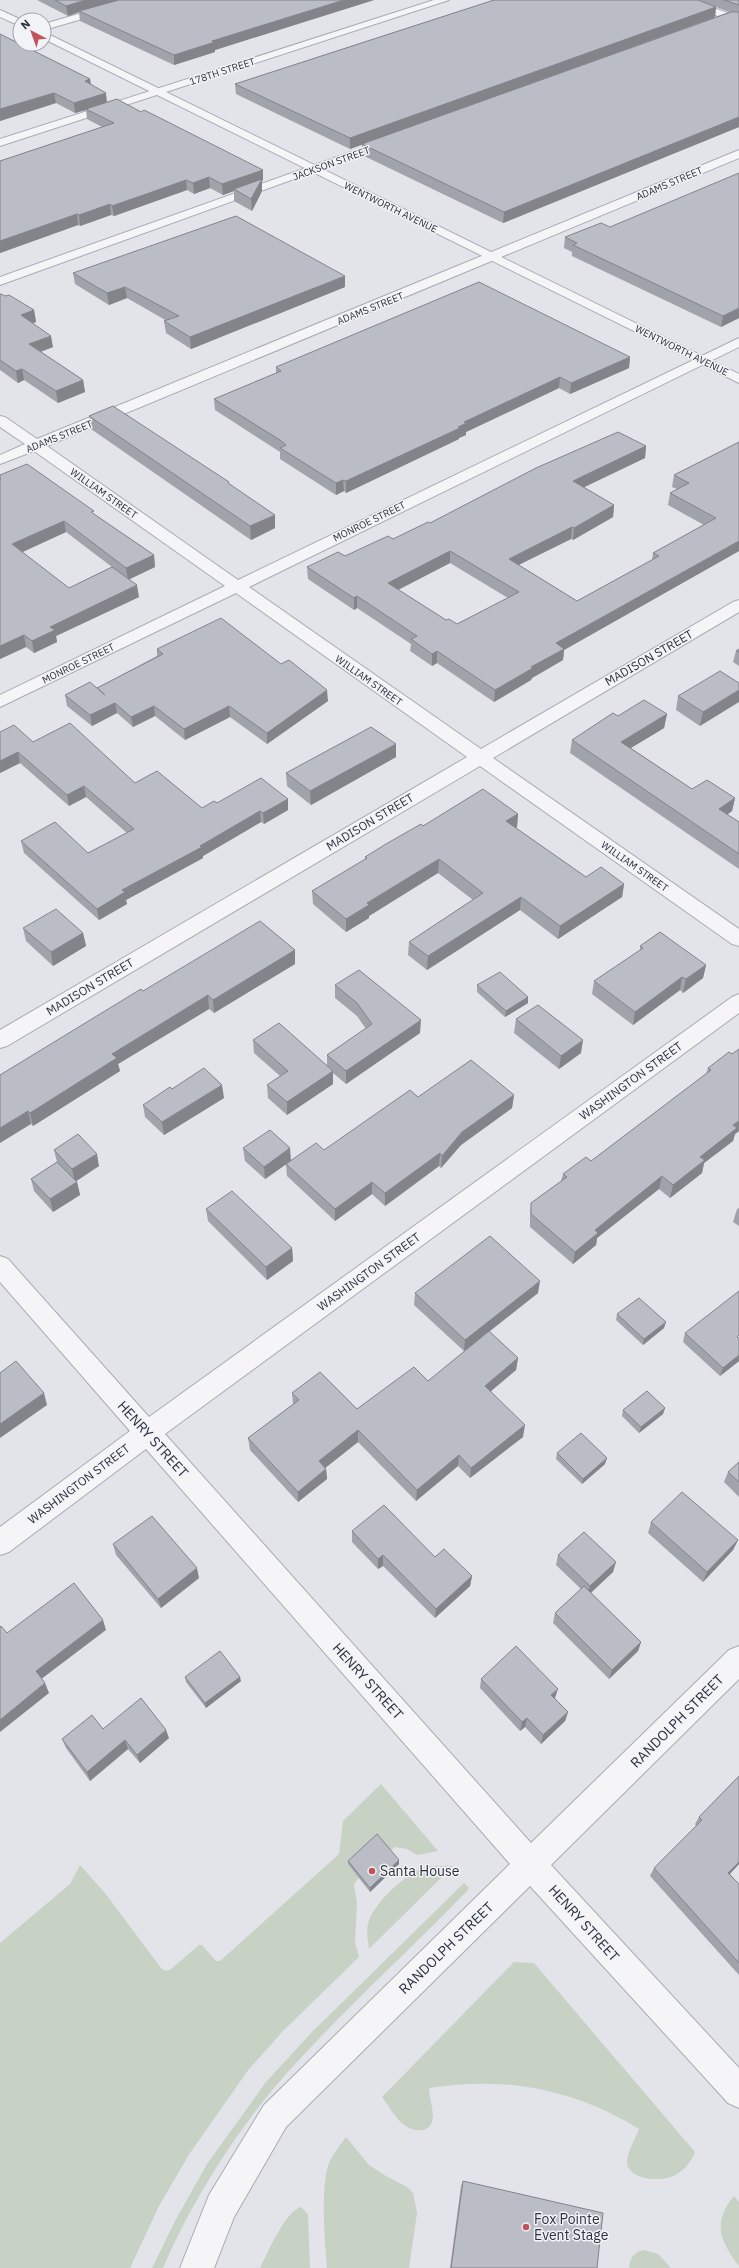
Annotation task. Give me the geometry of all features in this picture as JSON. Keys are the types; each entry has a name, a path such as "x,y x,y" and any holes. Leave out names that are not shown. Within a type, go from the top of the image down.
{"street":[{"path":"52,26 137,0"},
{"name":"178TH STREET","path":"0,143 444,0"},
{"path":"681,0 734,19"},
{"path":"0,13 12,19"},
{"path":"716,22 734,19"},
{"name":"WENTWORTH AVENUE","path":"52,39 739,379"},
{"name":"JACKSON STREET","path":"0,281 401,137"},
{"name":"ADAMS STREET","path":"0,460 739,154"},
{"name":"MONROE STREET","path":"0,702 739,342"},
{"name":"WILLIAM STREET","path":"0,420 739,939"},
{"name":"MADISON STREET","path":"0,1040 739,605"},
{"name":"WASHINGTON STREET","path":"0,1543 147,1433 739,1002"},
{"name":"HENRY STREET","path":"0,1266 531,1865 739,2092"},
{"name":"RANDOLPH STREET","path":"197,2268 221,2207 275,2116 739,1660"}],"green space":[{"path":"381,1784 438,1851 417,1855 407,1849 395,1847 389,1852 348,1864 359,1878 354,1884 357,1903 355,1942 359,1957 284,2030 249,2069 190,2153 160,2204 130,2268 0,2268 0,1943 70,1884 80,1865 105,1893 161,1968 166,1971 171,1969 199,1945 202,1945 216,1961 220,1961 339,1854 343,1821"},
{"path":"434,1866 453,1866 369,1949 367,1930 371,1916 382,1900 398,1884 423,1868"},
{"path":"464,1883 469,1888 467,1891 318,2039 258,2107 205,2186 175,2241 163,2268 152,2268 175,2221 207,2164 266,2082 312,2032"},
{"path":"514,1962 534,1963 695,2152 690,2162 682,2171 663,2179 647,2178 633,2173 629,2168 627,2158 639,2129 614,2115 589,2104 564,2095 538,2089 511,2085 484,2084 429,2088 433,2118 430,2126 423,2130 416,2130 409,2128 398,2120 382,2097"},
{"path":"346,2137 369,2165 407,2187 413,2193 417,2213 409,2268 327,2268 324,2214 326,2173 329,2163"},
{"path":"734,2196 739,2202 739,2266 727,2249 721,2232 723,2215 727,2205"},
{"path":"301,2207 308,2214 310,2268 260,2268 283,2224 295,2210"},
{"path":"643,2250 658,2254 671,2268 629,2268 630,2261 633,2256"}],"building":[{"path":"55,0 86,0 66,6"},
{"path":"119,0 344,0 212,41 215,42 174,55 79,11"},
{"path":"494,0 698,0 716,7 350,138 235,84"},
{"path":"724,0 739,0 739,5"},
{"path":"731,12 739,12 739,117 504,212 362,144"},
{"path":"0,34 12,40 12,52 36,52 90,79 85,81 106,93 74,103 54,93 0,109"},
{"path":"117,99 141,112 144,110 263,170 222,184 209,177 193,183 186,180 112,206 110,204 79,215 77,214 0,241 0,161 114,123 86,109"},
{"path":"739,173 739,308 723,316 573,245 577,243 565,237 601,223 610,227"},
{"path":"262,179 251,199 234,189"},
{"path":"236,216 345,276 190,337 164,321 179,316 125,287 107,293 73,273"},
{"path":"479,282 630,357 571,383 560,377 464,422 467,423 458,427 460,428 346,481 343,480 336,483 280,448 286,445 280,440 214,399 281,371 276,367"},
{"path":"0,294 5,296 9,295 34,310 21,315 51,336 29,344 83,380 56,391 22,369 16,371 0,360"},
{"path":"113,406 229,482 228,483 275,515 250,526 89,416"},
{"path":"618,432 646,446 573,481 614,505 574,528 572,527 509,559 577,601 659,556 653,553 716,518 670,493 689,483 674,475 739,442 739,541 556,643 564,649 531,667 533,668 495,690 437,651 432,654 411,639 417,636 357,596 354,598 307,567 338,552 345,556 388,536 393,539 428,522 430,523 536,468","holes":["450,551 519,592 457,624 449,619 446,620 388,583"]},
{"path":"27,464 94,511 91,512 154,555 126,568 64,521 12,544 69,588 112,567 137,585 50,627 55,630 32,641 24,635 0,646 0,475"},
{"path":"221,618 281,664 289,660 327,690 267,733 229,706 184,729 154,706 131,717 115,703 90,715 65,695 90,682 105,695 97,688 163,654 157,649"},
{"path":"720,671 739,683 739,690 703,712 678,696"},
{"path":"644,700 667,714 621,742 692,789 707,780 735,798 719,809 739,822 739,854 572,740 613,713 618,716"},
{"path":"70,723 135,783 157,771 202,808 214,801 217,803 261,778 288,799 263,813 260,811 200,846 202,847 122,890 125,892 97,909 21,841 55,822 88,853 134,829 84,786 67,795 18,752 0,761 0,732 14,725 33,742"},
{"path":"371,727 396,744 310,791 286,773"},
{"path":"483,789 518,814 506,821 586,877 601,867 624,884 560,926 521,897 428,956 409,942 483,893 439,859 367,903 369,905 346,919 312,891 367,858 365,857 386,844 421,824 423,826"},
{"path":"56,909 83,933 51,952 23,928"},
{"path":"260,921 295,950 213,1000 208,995 112,1054 117,1058 30,1113 28,1111 0,1128 0,1075 141,989 143,991"},
{"path":"660,932 706,965 686,979 682,977 635,1012 594,981 643,948 640,946"},
{"path":"359,970 421,1020 346,1071 327,1055 372,1024 357,1003 335,985"},
{"path":"500,972 528,997 506,1011 477,985"},
{"path":"538,1005 583,1040 561,1056 516,1019"},
{"path":"279,1023 333,1071 287,1102 267,1085 288,1071 253,1040"},
{"path":"739,1049 739,1121 733,1125 737,1128 700,1157 705,1160 673,1185 662,1176 595,1230 598,1233 575,1252 531,1214 531,1203 567,1177 563,1174 586,1157 591,1161 711,1070 708,1068 729,1052 732,1054"},
{"path":"471,1060 514,1095 462,1132 442,1156 440,1153 385,1193 372,1182 335,1209 286,1164 316,1143 324,1150 410,1090 418,1097"},
{"path":"204,1068 222,1085 162,1122 143,1105 170,1087 172,1089"},
{"path":"270,1130 290,1148 264,1167 243,1148"},
{"path":"78,1134 97,1154 72,1169 54,1150"},
{"path":"57,1162 77,1182 50,1199 31,1179"},
{"path":"232,1191 292,1248 266,1267 206,1209"},
{"path":"490,1236 540,1281 465,1340 415,1293"},
{"path":"739,1291 739,1335 737,1337 739,1338 739,1355 723,1368 685,1333"},
{"path":"639,1298 666,1322 644,1339 617,1314"},
{"path":"489,1331 518,1358 485,1386 525,1425 471,1468 459,1455 417,1490 358,1430 319,1461 326,1469 298,1492 248,1438 299,1400 292,1393 320,1372 357,1409 414,1367 428,1381"},
{"path":"16,1361 44,1393 0,1424 0,1373"},
{"path":"647,1391 665,1408 641,1427 623,1410"},
{"path":"581,1433 607,1458 583,1479 557,1453"},
{"path":"739,1462 739,1482 728,1472"},
{"path":"682,1492 738,1540 707,1572 651,1522"},
{"path":"384,1505 435,1557 444,1549 472,1576 436,1609 383,1555 378,1559 352,1531"},
{"path":"152,1516 197,1568 158,1599 113,1544"},
{"path":"584,1532 616,1562 590,1586 558,1555"},
{"path":"74,1583 103,1620 36,1671 45,1683 0,1720 0,1627 1,1626 7,1633"},
{"path":"584,1586 641,1642 612,1670 555,1613"},
{"path":"516,1646 558,1689 551,1695 568,1712 543,1735 527,1718 522,1722 481,1679"},
{"path":"220,1651 240,1677 205,1703 185,1677"},
{"path":"141,1698 166,1730 137,1755 125,1740 87,1772 62,1739 92,1715 103,1729"},
{"path":"739,1776 739,1862 728,1873 739,1884 739,1963 654,1868 702,1820 699,1817"},
{"name":"Santa House","path":"377,1834 399,1860 370,1888 348,1861"},
{"name":"Fox Pointe Event Stage","path":"463,2181 603,2213 597,2268 451,2268"}],"place":[{"name":"Santa House","path":"372,1871"},
{"name":"Fox Pointe Event Stage","path":"526,2227"}]}
